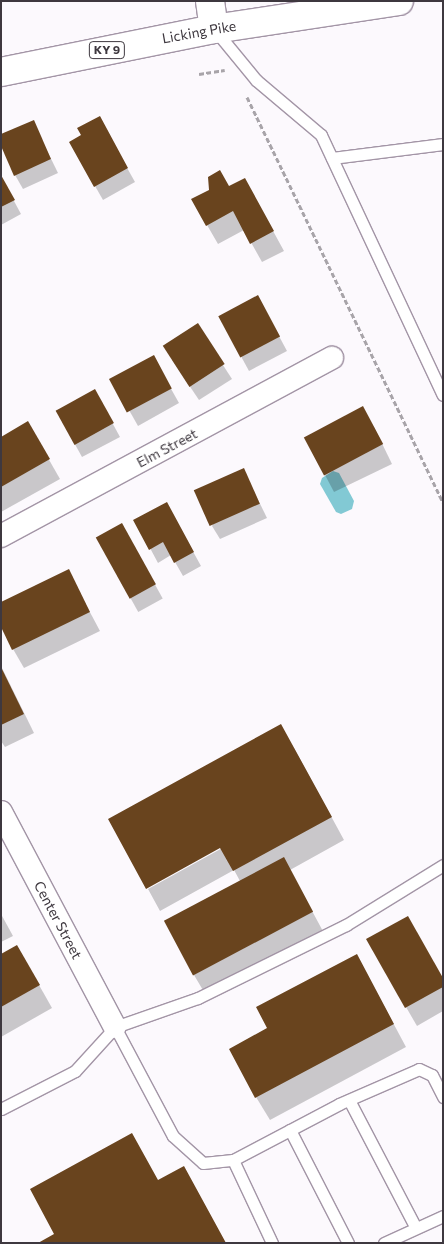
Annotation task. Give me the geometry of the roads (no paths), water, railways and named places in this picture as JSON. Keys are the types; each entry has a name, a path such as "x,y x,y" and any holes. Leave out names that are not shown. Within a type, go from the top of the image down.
{"main road":[{"path":"210,1 214,28"},
{"name":"Licking Pike","path":"1,72 214,28 399,1"}],"street":[{"name":"Elm Street","path":"1,536 332,358"},
{"name":"Center Street","path":"1,812 115,1027"}],"lane":[{"path":"214,28 256,80 321,135 443,395"},
{"path":"332,158 443,144"},
{"path":"1,1109 75,1070 115,1027 198,998 346,925 443,865"},
{"path":"115,1027 173,1136 203,1163 233,1160 349,1100 419,1069 432,1075 443,1097"},
{"path":"349,1100 416,1228"},
{"path":"290,1130 348,1243"},
{"path":"233,1160 272,1243"},
{"path":"384,1243 443,1216"}],"water":[{"path":"333,471 339,473 354,501 352,509 341,514 336,512 320,484 322,478"}]}
